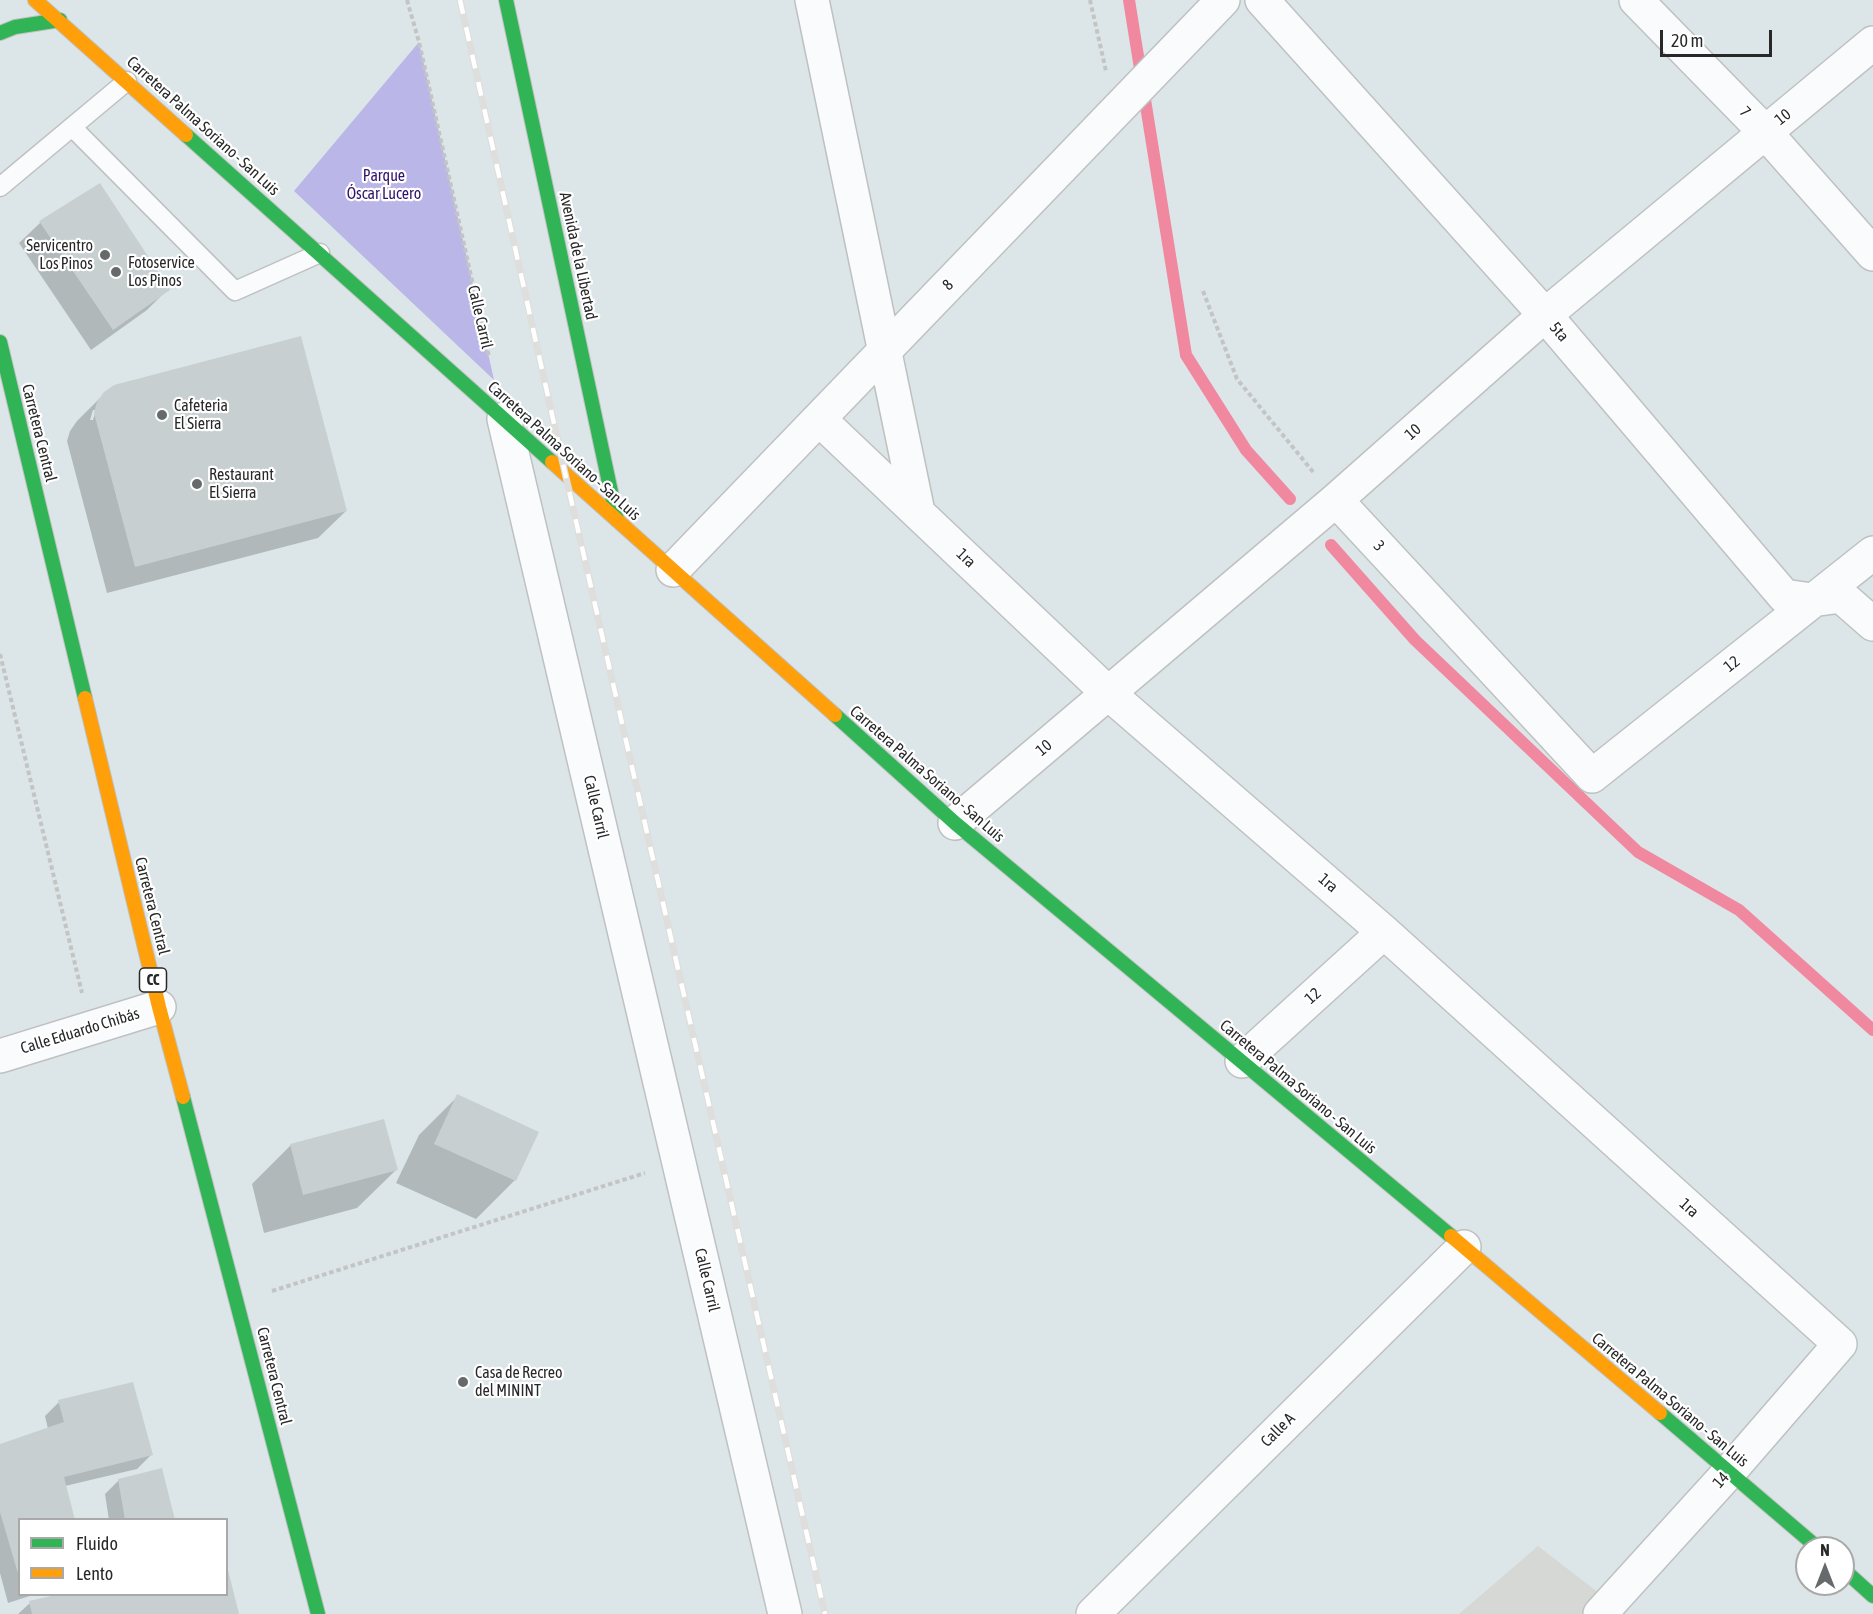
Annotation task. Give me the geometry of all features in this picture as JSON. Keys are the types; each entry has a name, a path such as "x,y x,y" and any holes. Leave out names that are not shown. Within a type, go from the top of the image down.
{"main road":[{"name":"Carretera Palma Soriano - San Luis","path":"35,0 955,823 1464,1247 1804,1536"},
{"name":"Avenida de la Libertad","path":"506,0 617,520"},
{"path":"0,33 15,27 60,20"},
{"name":"Carretera Central","path":"0,342 159,1007 318,1614"},
{"path":"1855,1580 1873,1596"}],"street":[{"path":"812,0 918,512"},
{"name":"8","path":"673,570 1223,0"},
{"name":"5ta","path":"1262,0 1545,315 1784,596 1812,600 1841,596 1873,624"},
{"name":"7","path":"1636,0 1765,132 1873,254"},
{"name":"10","path":"955,823 1336,500 1545,315 1873,43"},
{"name":"Calle Carril","path":"504,419 785,1614"},
{"name":"1ra","path":"819,419 1108,693 1384,932 1840,1344"},
{"name":"3","path":"1336,500 1592,776"},
{"name":"12","path":"1592,776 1873,553"},
{"name":"12","path":"1242,1061 1384,932"},
{"name":"Calle Eduardo Chibás","path":"0,1056 159,1007"},
{"name":"Calle A","path":"1092,1614 1464,1247"},
{"name":"14","path":"1600,1614 1730,1471 1840,1344"}],"lane":[{"path":"0,187 127,81"},
{"path":"72,127 234,291 320,253"}],"path":[{"name":"Calle Carril","path":"407,0 419,42 504,419"},
{"path":"1090,0 1115,112"},
{"path":"1203,291 1237,379 1336,500"},
{"path":"0,654 90,1029"},
{"path":"238,1302 680,1162"}],"shaded area":[{"path":"1538,1546 1626,1614 1459,1614"}],"green space":[{"name":"Parque Óscar Lucero","path":"419,42 494,380 294,191"}],"building":[{"name":"Servicentro Los Pinos","path":"100,183 170,290 113,330 39,221"},
{"path":"301,336 347,511 135,567 94,413 97,402 104,392 114,385"},
{"path":"457,1094 539,1132 516,1181 434,1144"},
{"path":"384,1119 398,1170 303,1195 290,1144"},
{"path":"133,1382 153,1455 64,1477 74,1518 18,1518 18,1574 0,1512 0,1444 64,1422 58,1400"},
{"path":"162,1468 174,1518 125,1518 118,1479"},
{"path":"228,1570 239,1614 32,1614 29,1601 51,1596 228,1596"}],"waterway":[{"path":"1129,0 1186,355 1246,450 1290,499"},
{"path":"1331,545 1415,640 1638,852 1739,910 1873,1030"}],"railway":[{"path":"460,0 565,473 825,1614"}],"traffic: fast":[{"path":"506,0 617,520"},
{"path":"0,33 15,27 60,20"},
{"path":"186,135 552,462"},
{"path":"0,342 85,698"},
{"path":"835,715 955,823 1451,1236"},
{"path":"183,1097 318,1614"},
{"path":"1660,1413 1804,1536"},
{"path":"1855,1580 1873,1596"}],"traffic: slow":[{"path":"35,0 186,135"},
{"path":"552,462 835,715"},
{"path":"85,698 159,1007 183,1097"},
{"path":"1451,1236 1660,1413"}],"place":[{"name":"Servicentro Los Pinos","path":"105,255"},
{"name":"Fotoservice Los Pinos","path":"116,272"},
{"name":"Cafeteria El Sierra","path":"162,415"},
{"name":"Restaurant El Sierra","path":"197,484"},
{"name":"Casa de Recreo del MININT","path":"463,1382"}]}
